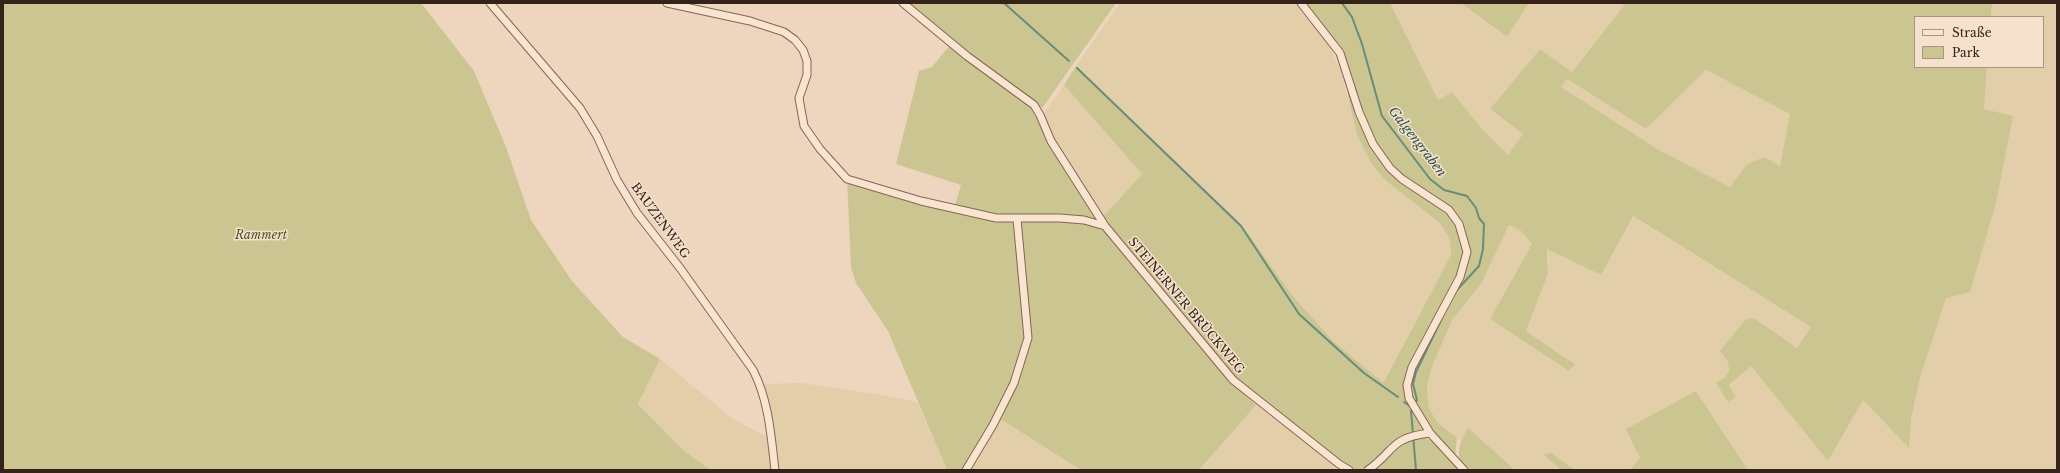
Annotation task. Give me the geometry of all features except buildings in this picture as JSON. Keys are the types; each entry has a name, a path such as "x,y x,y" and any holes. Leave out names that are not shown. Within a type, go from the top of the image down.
{"street":[{"name":"BAUZENWEG","path":"490,3 580,108 596,136 617,180 637,213 680,268 754,370 761,384 768,412 775,470"},
{"path":"667,3 750,21 784,32 796,40 803,50 807,61 807,75 799,98 804,126 820,149 847,179 954,209 996,218 1060,218 1084,220 1104,226"},
{"name":"STEINERNER BRÜCKWEG","path":"903,3 962,52 1034,105 1051,141 1104,226 1233,380 1339,464 1350,470"},
{"path":"1301,3 1340,53 1359,112 1373,144 1385,162 1402,179 1449,210 1459,224 1464,238 1467,252 1460,277 1412,367 1407,385 1409,398 1430,433 1464,470"},
{"path":"966,470 993,425 1014,383 1028,338 1017,219"},
{"path":"1368,470 1398,440 1405,437 1430,433"}],"shaded area":[{"path":"1120,3 1297,3 1302,13 1326,39 1341,71 1357,135 1371,163 1386,181 1440,223 1450,239 1451,255 1384,382 1372,375 1333,341 1291,294 1242,225 1076,66"},
{"path":"1390,3 1461,3 1506,37 1529,3 1626,3 1572,72 1540,49 1490,109 1523,134 1508,155 1483,130 1451,92 1438,101"},
{"path":"1992,3 2057,3 2057,470 1748,470 1696,391 1630,470 1575,470 1551,453 1543,454 1561,470 1515,470 1468,429 1460,441 1437,422 1429,408 1427,388 1431,369 1452,320 1481,284 1509,225 1521,231 1532,244 1490,319 1569,371 1575,363 1526,331 1549,262 1547,249 1601,275 1632,216 1811,327 1798,348 1790,343 1728,362 1729,371 1724,378 1728,402 1736,397 1729,385 1751,365 1828,461 1863,400 1909,448 1911,419 1920,378 1946,297 2013,116 1983,109 1987,68 2044,68 2044,16 1991,16"},
{"path":"1706,70 1790,114 1780,166 1730,187 1659,150 1560,87 1567,79 1646,129"},
{"path":"1064,85 1142,174 1102,218 1053,140 1044,120 1045,112"},
{"path":"660,359 733,419 771,439 761,384 802,383 882,395 917,402 947,470 711,470 683,450 638,404"},
{"path":"1256,405 1318,451 1337,470 1199,470"},
{"path":"997,417 1081,470 966,470"}],"green space":[{"name":"Rammert","path":"3,3 421,3 474,71 506,147 531,220 572,281 623,337 660,359 638,404 683,450 711,470 3,470"},
{"path":"903,3 1116,3 1043,107 1039,107 1046,129 1096,210 1099,225 1231,383 1256,405 1199,470 1081,470 997,417 966,470 947,470 888,331 856,283 851,267 847,179 954,209 961,185 896,164 919,71 932,67 951,44"},
{"path":"1303,3 1390,3 1438,100 1452,92 1483,130 1508,155 1523,134 1490,109 1540,49 1572,72 1626,3 1992,3 1991,16 1914,16 1914,68 1987,68 1984,109 2013,116 1996,203 1970,292 1946,298 1920,378 1911,419 1909,448 1863,400 1828,461 1751,366 1729,385 1736,397 1728,402 1716,383 1724,378 1729,371 1728,362 1720,351 1746,319 1754,318 1797,348 1811,327 1633,216 1601,275 1547,249 1548,273 1526,331 1575,364 1569,371 1490,319 1532,244 1521,231 1509,225 1481,284 1452,320 1431,369 1427,388 1429,408 1437,422 1457,438 1455,457 1423,416 1409,389 1404,396 1423,429 1422,431 1399,437 1370,466 1363,469 1353,470 1339,462 1235,379 1223,365 1226,362 1224,360 1221,362 1102,218 1142,174 1064,85 1076,66 1242,225 1291,294 1333,341 1382,382 1384,382 1451,255 1450,239 1440,223 1386,181 1371,163 1357,135 1349,101 1341,52","holes":["1706,70 1790,114 1780,166 1764,157 1746,165 1730,187 1659,150 1561,87 1567,79 1646,129"]},
{"path":"1461,3 1529,3 1507,37"},
{"path":"1696,391 1748,470 1630,470 1640,458 1626,429"},
{"path":"1468,428 1515,470 1466,470 1460,460 1459,449 1462,438"},
{"path":"1419,437 1425,438 1437,444 1459,470 1374,470 1400,442"},
{"path":"1551,453 1575,470 1561,470 1543,454"}],"waterway":[{"path":"1004,3 1069,61"},
{"name":"Galgengraben","path":"1342,3 1352,17 1362,44 1382,116 1430,179 1444,190 1467,196 1476,208 1479,218 1484,224 1483,249 1479,266 1456,291"},
{"path":"1077,68 1241,226 1299,314 1364,373 1398,397"},
{"name":"Galgengraben","path":"1415,404 1417,400 1413,384 1416,372 1442,318"},
{"path":"1404,402 1411,407"},
{"name":"Galgengraben","path":"1413,408 1411,411 1416,470"}]}
